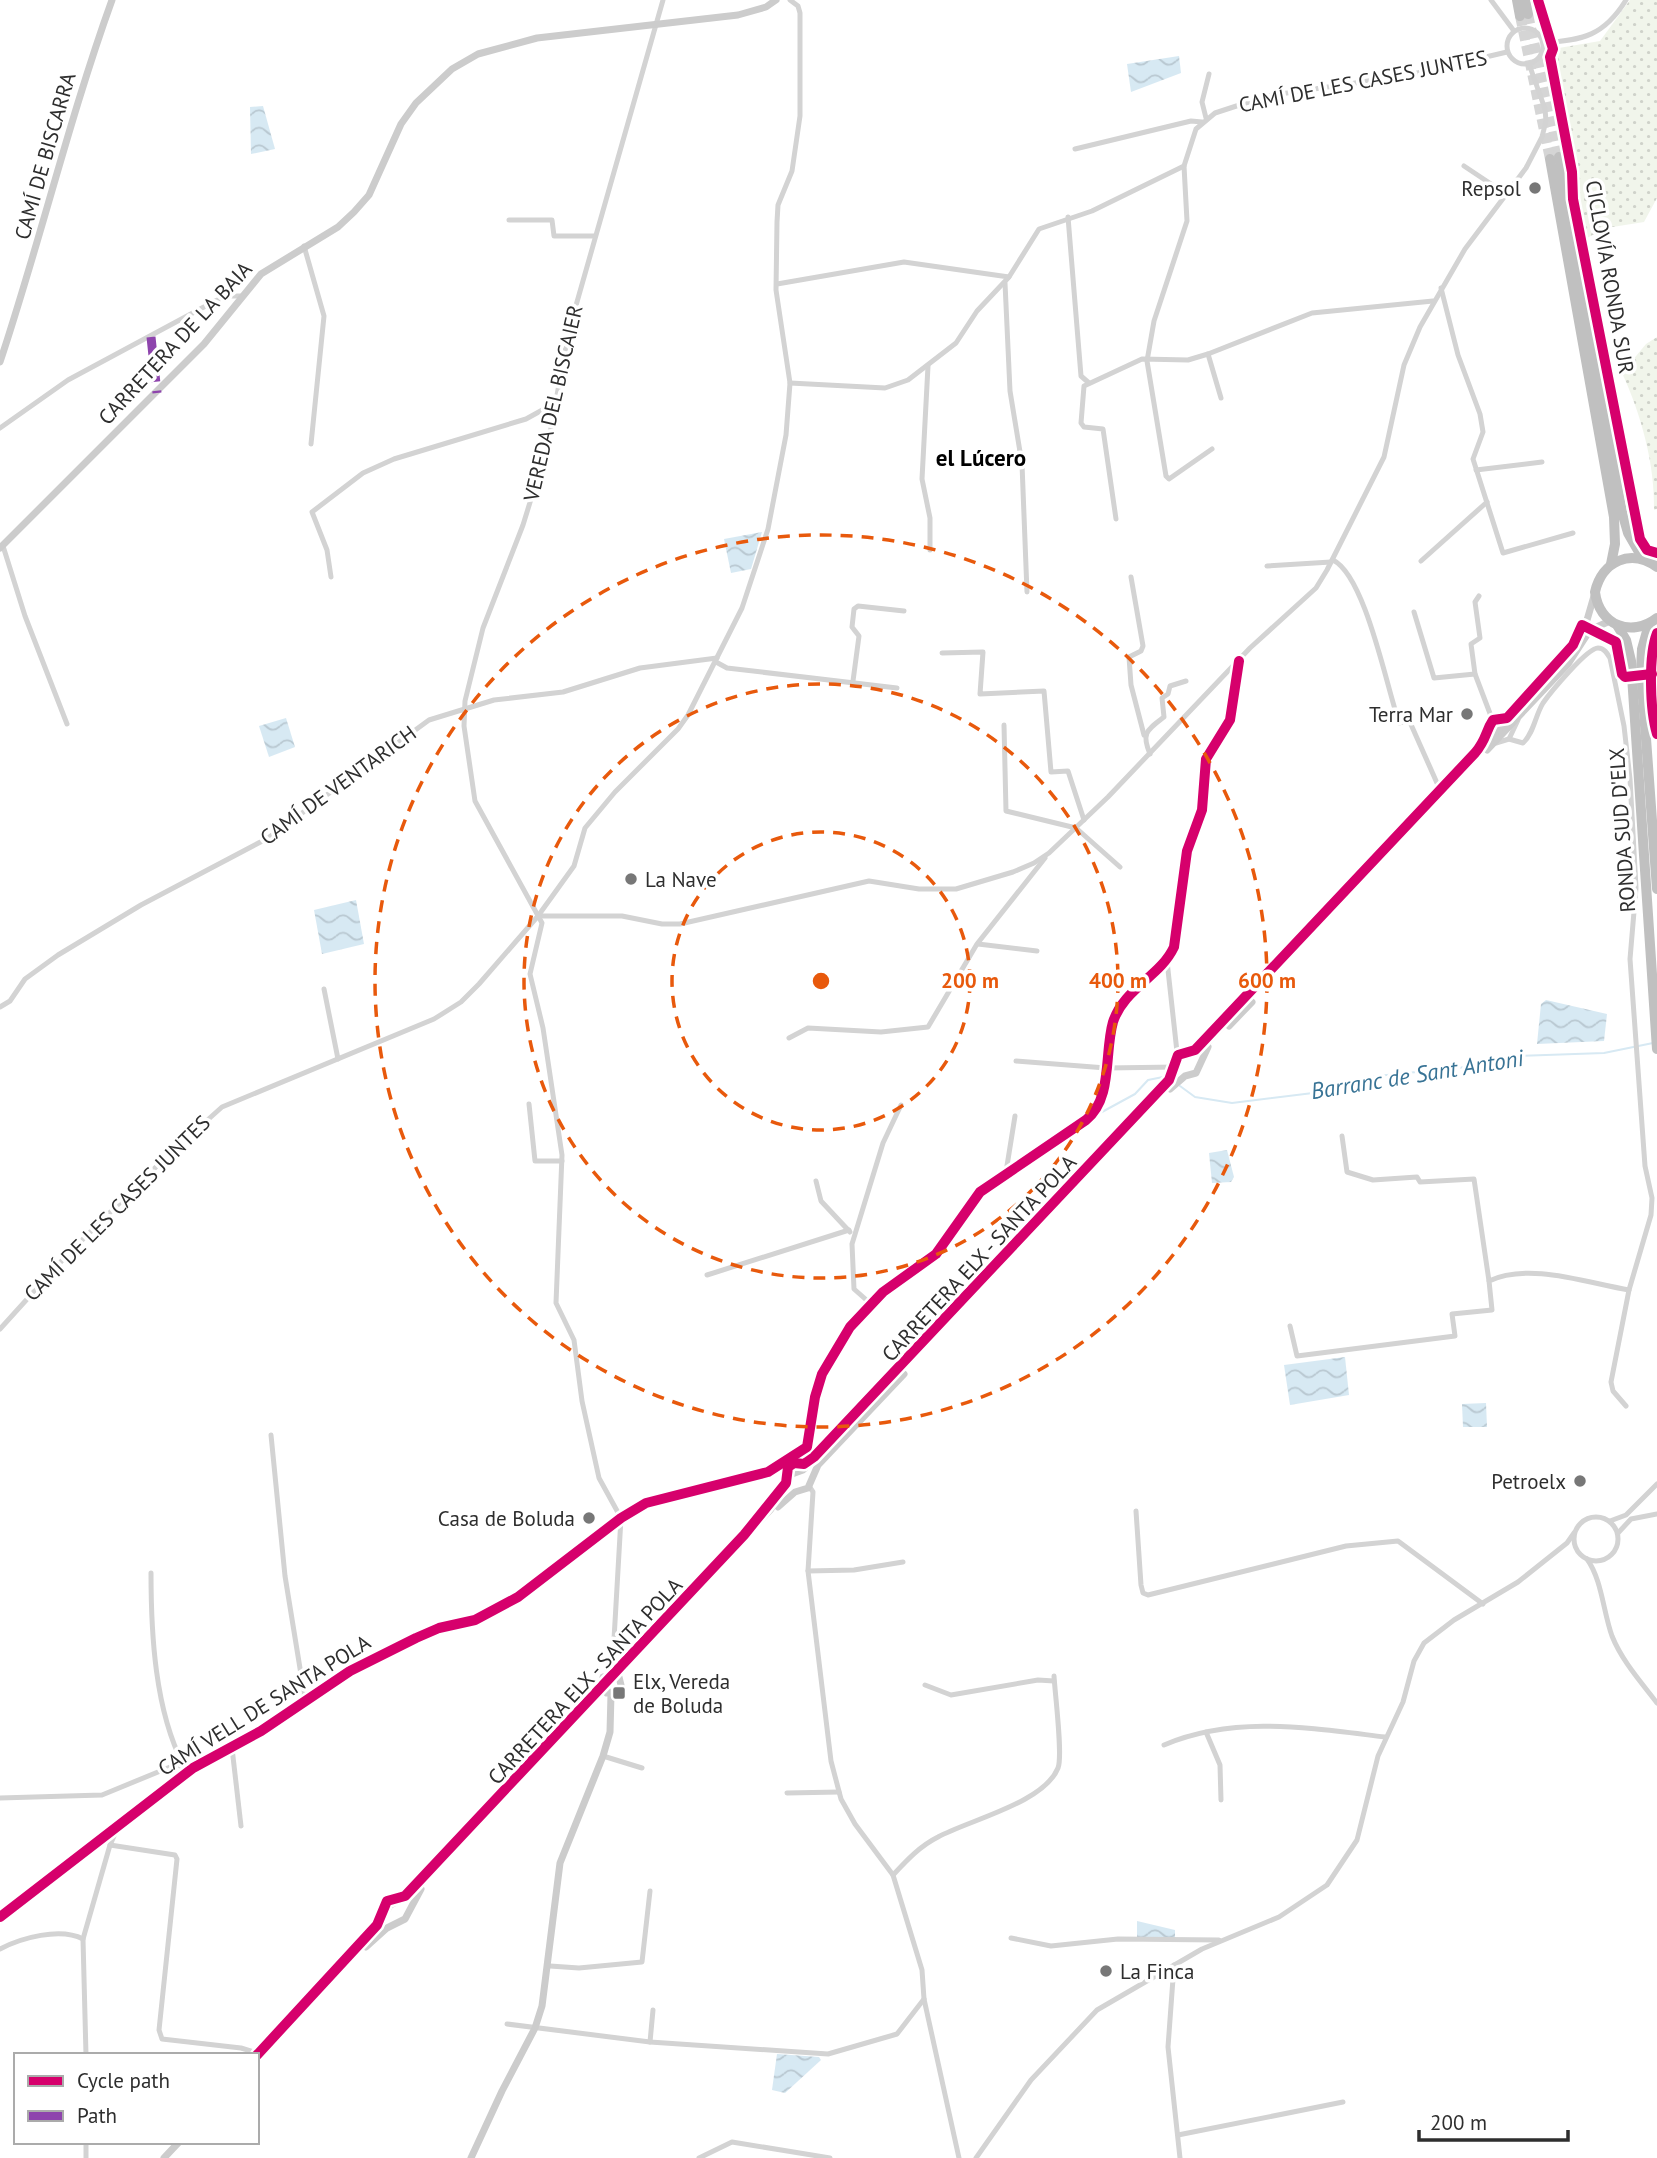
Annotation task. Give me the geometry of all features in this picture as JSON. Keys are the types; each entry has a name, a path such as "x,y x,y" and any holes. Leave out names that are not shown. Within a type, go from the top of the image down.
{"highway":[{"path":"1517,0 1524,15 1525,0"},
{"path":"1611,564 1615,544 1614,517 1555,158 1622,512 1628,533 1652,562"},
{"path":"1595,592 1604,571 1611,564 1632,557 1652,562"},
{"name":"RONDA SUD D'ELX","path":"1595,592 1599,607 1626,640 1632,661 1657,1049"},
{"path":"1613,623 1639,628 1653,621"},
{"name":"RONDA SUD D'ELX","path":"1653,621 1641,670 1657,890"}],"main road":[{"name":"CAMÍ DE BISCARRA","path":"0,362 90,61 112,0"},
{"name":"CARRETERA DE LA BAIA","path":"1,547 204,344 261,274 338,227 369,195 401,124 416,103 452,69 478,54 537,38 655,27 738,15 766,7 776,0"},
{"path":"1595,592 1585,627 1574,648 1494,741 1219,1036 1199,1062 1196,1073 1185,1076 1178,1066 1185,1055 1191,1055 1202,1048 1441,792 1494,741 1524,712 1568,664 1590,629 1613,623"},
{"path":"1191,1055 1199,1062"},
{"name":"CARRETERA ELX - SANTA POLA","path":"408,1910 419,1890 606,1692 616,1675 771,1509 791,1478 1024,1240 1173,1079 1178,1066"},
{"name":"CARRETERA ELX - SANTA POLA","path":"811,1477 818,1465 978,1292 1185,1076"},
{"path":"801,1470 811,1477 809,1486"},
{"path":"791,1478 799,1490"},
{"name":"CARRETERA ELX - SANTA POLA","path":"616,1675 776,1509 799,1490 809,1486"},
{"path":"471,2158 535,2028 550,1966 560,1863 603,1756 610,1732 606,1692 620,1688 616,1675"},
{"name":"CARRETERA ELX - SANTA POLA","path":"401,1902 606,1692"},
{"path":"259,2056 378,1927 390,1905 401,1902 408,1910 405,1919 396,1922 367,1946 259,2063"},
{"path":"387,1913 396,1922"},
{"path":"166,2158 179,2144"}],"street":[{"name":"VEREDA DEL BISCAIER","path":"538,916 475,801 468,761 464,709 483,628 532,499 548,444 569,330 663,0"},
{"name":"CAMÍ DE LES CASES JUNTES","path":"0,1329 67,1255 211,1115 237,1100 434,1019 461,1002 538,916 574,866 585,828 615,792 678,729 742,608 768,529 786,435 790,383 778,311 778,205 792,171 802,93 800,13 798,6 790,0"},
{"path":"1491,0 1514,32"},
{"path":"1543,43 1597,34 1612,21 1626,0"},
{"path":"1532,29 1543,43 1539,59 1529,64 1514,61 1507,52 1507,41 1514,32 1532,29"},
{"name":"CAMÍ DE LES CASES JUNTES","path":"1075,149 1204,120 1267,96 1409,75 1507,52"},
{"path":"789,1038 808,1028 881,1032 928,1027 978,944 1016,891 1049,853 1316,588 1384,457 1404,365 1433,301 1465,249 1526,168 1542,138 1546,121 1529,64"},
{"path":"1209,74 1202,102 1204,120 1190,144 1184,166 1187,221 1154,321 1147,360 1166,476 1169,480 1212,449"},
{"path":"790,383 885,388 896,386 928,366 956,342 977,311 1007,280 1039,229 1092,211 1184,166"},
{"path":"1464,166 1506,194"},
{"path":"1171,171 1184,184"},
{"path":"1068,217 1081,376 1089,383"},
{"path":"509,220 552,220 554,236 596,236"},
{"path":"304,246 324,316 311,444"},
{"path":"777,284 904,262 1007,280"},
{"path":"1007,280 1010,391 1022,464 1027,592"},
{"path":"1441,288 1458,355 1480,414 1483,432 1473,459 1503,553 1573,533"},
{"path":"0,428 68,380 215,301 227,296 244,297"},
{"path":"1116,519 1103,429 1084,427 1081,423 1081,397 1084,386 1142,359 1188,360 1312,313 1433,301"},
{"path":"0,329 10,331"},
{"path":"1208,354 1221,398"},
{"path":"928,366 922,479 930,517 930,550"},
{"path":"331,577 327,550 312,512 342,486 394,459 526,419 555,403"},
{"path":"1476,470 1542,462"},
{"path":"1420,561 1487,502"},
{"path":"1,547 67,724"},
{"path":"1267,566 1332,561 1342,564 1351,577 1381,655 1399,723 1409,720 1441,792"},
{"path":"1131,577 1143,646 1141,651 1129,657 1129,670 1150,754"},
{"path":"1479,596 1475,602 1480,638 1471,644 1475,674 1494,724"},
{"path":"853,681 859,636 852,627 854,609 858,606 904,611"},
{"path":"1414,612 1434,678 1475,674"},
{"path":"1507,723 1494,724 1490,729 1494,741 1509,739 1523,743 1529,737 1544,701 1590,650 1605,650 1610,658 1624,726 1630,779 1636,888 1630,959 1645,1166 1652,1207 1629,1290 1611,1382 1613,1391 1626,1406"},
{"path":"942,653 983,652 980,694 1044,691 1051,772 1068,771 1084,821"},
{"path":"716,660 727,668 897,688"},
{"name":"CAMÍ DE VENTARICH","path":"0,1007 10,1001 25,979 58,955 141,905 268,838 429,720 494,700 562,692 639,668 716,660"},
{"path":"1016,1061 1106,1068 1178,1066 1167,961 1177,934 1187,852 1202,810 1206,759 1230,720 1239,662"},
{"path":"1144,735 1146,730 1164,716 1162,698 1168,694 1170,685 1186,681"},
{"path":"1509,739 1524,712"},
{"path":"1004,725 1006,811 1076,828 1120,867"},
{"path":"616,1675 621,1518 599,1478 582,1401 574,1340 556,1303 562,1161 543,1028 530,974 542,923 538,916 622,916 662,924 680,924 869,881 919,889 956,889 1013,872 1049,853"},
{"path":"978,944 1037,951"},
{"path":"791,1460 807,1447 810,1440 815,1397 822,1374 836,1348 871,1304 936,1254 949,1240 966,1208 979,1192 1093,1114 1099,1107 1113,1022 1119,1009 1129,994 1167,961"},
{"path":"324,989 338,1059"},
{"path":"529,1104 535,1161 562,1161"},
{"path":"871,1304 854,1289 855,1237 883,1143 901,1105"},
{"path":"1006,1172 1015,1116"},
{"path":"1290,1326 1297,1356 1455,1335 1452,1314 1492,1310 1474,1179 1373,1180 1348,1172 1342,1136"},
{"path":"816,1181 821,1200 855,1237"},
{"path":"707,1275 849,1230"},
{"path":"1489,1281 1508,1274 1533,1272 1629,1290"},
{"path":"271,1435 285,1576 305,1699"},
{"path":"791,1460 801,1470"},
{"path":"791,1460 791,1478"},
{"name":"CAMÍ VELL DE SANTA POLA","path":"0,1917 193,1768 232,1748 305,1699 394,1648 439,1628 475,1620 518,1597 621,1518 646,1503 768,1472 791,1460"},
{"path":"1610,1521 1626,1514 1657,1484"},
{"path":"809,1486 813,1492 808,1571 831,1761 839,1792 855,1824 893,1875 922,1970 924,1999 959,2158"},
{"path":"1136,1511 1139,1524 1141,1585 1143,1593 1148,1595 1346,1546 1398,1541 1483,1604"},
{"path":"1587,1559 1601,1560 1613,1553 1618,1533 1631,1520 1657,1514"},
{"path":"976,2158 1031,2080 1087,2018 1174,1965 1279,1917 1327,1885 1357,1840 1385,1737 1403,1702 1414,1661 1424,1643 1454,1620 1518,1582 1558,1550 1585,1519 1593,1516 1610,1521 1618,1533"},
{"path":"1574,1532 1576,1549 1594,1569 1613,1639 1624,1660 1657,1703"},
{"path":"1558,1550 1576,1549"},
{"path":"1598,1583 1601,1560"},
{"path":"808,1571 854,1570 903,1562"},
{"path":"151,1573 155,1669 175,1749 183,1764 193,1768"},
{"path":"893,1875 915,1852 937,1837 1009,1809 1050,1781 1060,1766 1054,1679 951,1695 925,1685"},
{"path":"1164,1745 1194,1733 1255,1725 1288,1725 1385,1737"},
{"path":"1206,1732 1220,1765 1221,1800"},
{"path":"232,1748 241,1826"},
{"path":"603,1756 642,1768"},
{"path":"0,1798 110,1793 183,1764"},
{"path":"787,1793 839,1792"},
{"path":"86,2053 83,1940 110,1845 120,1822"},
{"path":"110,1845 170,1854 177,1859 159,2030 162,2039 241,2048 252,2053"},
{"path":"550,1966 579,1968 642,1962 650,1891"},
{"path":"0,1950 16,1941 31,1937 74,1935 83,1940"},
{"path":"1011,1938 1051,1946 1118,1939 1226,1940"},
{"path":"1174,1965 1168,2048 1180,2158"},
{"path":"507,2024 650,2042 828,2054 897,2034 924,1999"},
{"path":"650,2042 653,2010"},
{"path":"1178,2134 1343,2102"},
{"path":"699,2158 732,2142 830,2158"}],"shaded area":[{"path":"1630,0 1657,0 1657,198 1644,222 1606,228 1585,239 1558,109 1553,49 1600,41"},
{"path":"1657,337 1657,509 1654,510 1646,440 1622,373 1646,344"}],"water":[{"path":"1179,56 1181,73 1131,92 1127,64"},
{"path":"263,106 275,149 251,154 250,107"},
{"path":"762,532 751,569 731,573 724,539"},
{"path":"286,718 295,747 269,757 259,726"},
{"path":"356,900 364,944 322,954 314,910"},
{"path":"1546,1000 1607,1014 1604,1041 1537,1044 1541,1004"},
{"path":"1227,1150 1234,1177 1231,1182 1212,1183 1209,1153"},
{"path":"1345,1357 1349,1395 1290,1405 1284,1365"},
{"path":"1486,1403 1487,1427 1463,1427 1462,1404"},
{"path":"1137,1921 1175,1930 1175,1938 1137,1937"},
{"path":"777,2054 819,2057 821,2060 785,2093 772,2090"}],"waterway":[{"name":"Barranc de Sant Antoni","path":"1180,1086 1195,1097 1232,1103 1313,1093 1377,1076 1466,1067 1513,1056 1604,1053 1653,1043"},
{"path":"1091,1118 1135,1094 1148,1080 1168,1076"}],"tunnel":[{"path":"1528,14 1559,157"},
{"path":"1520,16 1550,159"}],"marked path":[{"path":"151,337 157,393"}],"cycle path":[{"name":"CICLOVÍA RONDA SUR","path":"1538,0 1553,49 1550,57 1572,172 1573,199 1640,539 1647,550 1657,553"},
{"path":"259,2053 377,1925 387,1901 405,1896 744,1535 786,1483 788,1467 794,1463 804,1464 814,1457 1169,1080 1178,1055 1195,1050 1475,753 1493,720 1507,718 1573,645 1582,625 1616,642 1622,674 1625,677 1652,674"},
{"path":"1657,633 1652,655 1651,684 1657,734"},
{"path":"0,1917 193,1768 261,1731 350,1671 439,1628 475,1620 518,1597 621,1518 646,1503 768,1472 807,1447 815,1397 822,1374 850,1327 883,1292 936,1254 980,1192 1086,1120 1095,1111 1104,1088 1110,1034 1118,1010 1133,991 1160,967 1174,947 1187,851 1202,810 1206,759 1230,720 1239,661"}],"place":[{"name":"Repsol","path":"1535,188"},
{"name":"Terra Mar","path":"1467,714"},
{"name":"La Nave","path":"631,879"},
{"name":"Petroelx","path":"1580,1481"},
{"name":"Casa de Boluda","path":"589,1518"},
{"name":"Elx, Vereda de Boluda","path":"619,1693"},
{"name":"La Finca","path":"1106,1971"}],"district":[{"name":"el Lúcero","path":"981,457"}]}
